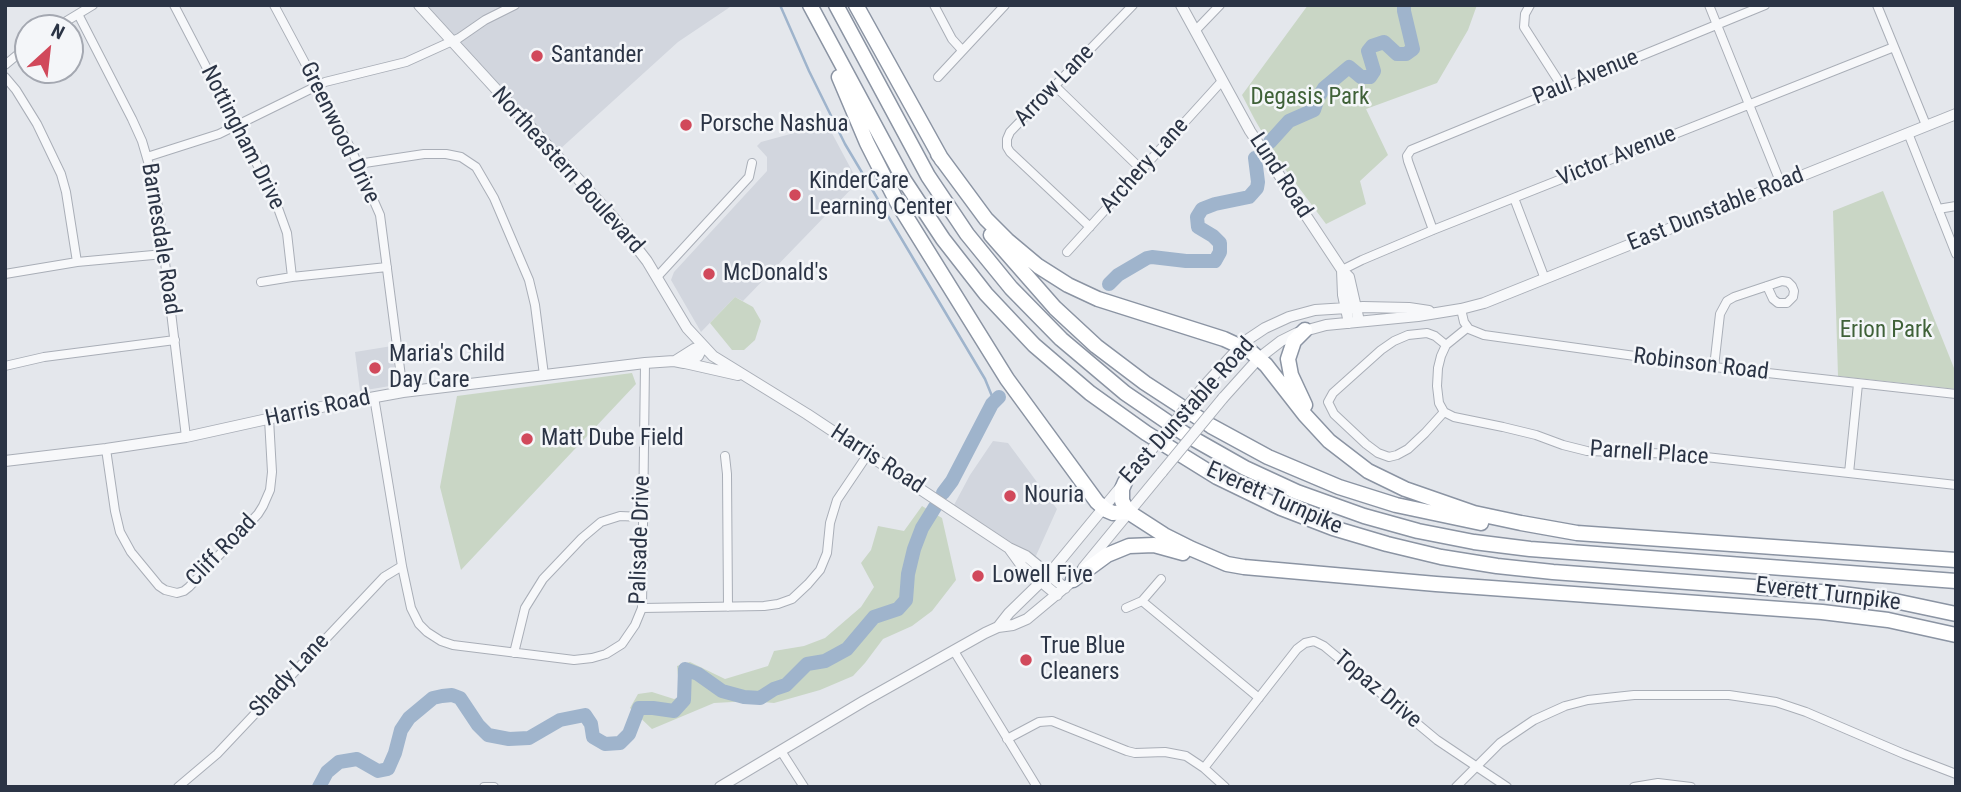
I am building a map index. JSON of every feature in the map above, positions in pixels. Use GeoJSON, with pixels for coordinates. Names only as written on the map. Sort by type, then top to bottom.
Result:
{"type":"FeatureCollection","features":[{"type":"Feature","properties":{"kind":"highway"},"geometry":{"type":"LineString","coordinates":[[809,5],[867,143],[892,192],[1007,379],[1094,500],[1103,508],[1116,513],[1129,512]]}},
{"type":"Feature","properties":{"kind":"highway","name":"Everett Turnpike"},"geometry":{"type":"LineString","coordinates":[[809,5],[904,180],[943,239],[981,289],[1024,335],[1084,388],[1146,433],[1217,477],[1274,505],[1333,528],[1441,557],[1511,568],[1834,593],[1956,614]]}},
{"type":"Feature","properties":{"kind":"highway","name":"Everett Turnpike"},"geometry":{"type":"LineString","coordinates":[[836,5],[932,182],[971,240],[1012,289],[1060,339],[1114,385],[1172,426],[1245,468],[1297,492],[1363,516],[1411,530],[1474,542],[1530,549],[1956,581]]}},
{"type":"Feature","properties":{"kind":"highway"},"geometry":{"type":"LineString","coordinates":[[856,5],[968,203],[1018,267],[1055,308],[1116,362],[1211,426],[1256,451],[1305,474],[1385,502],[1478,522],[1577,533],[1956,560]]}},
{"type":"Feature","properties":{"kind":"highway"},"geometry":{"type":"LineString","coordinates":[[938,154],[991,224],[1019,251],[1050,274],[1106,302],[1240,346],[1259,358],[1310,422],[1345,455],[1387,481],[1474,513],[1577,533]]}},
{"type":"Feature","properties":{"kind":"highway"},"geometry":{"type":"LineString","coordinates":[[1305,330],[1291,346],[1288,356],[1289,371],[1308,411],[1345,455]]}},
{"type":"Feature","properties":{"kind":"highway"},"geometry":{"type":"LineString","coordinates":[[1125,482],[1122,500],[1129,512],[1171,538],[1227,564]]}},
{"type":"Feature","properties":{"kind":"highway"},"geometry":{"type":"LineString","coordinates":[[1065,588],[1110,553],[1139,544],[1166,547],[1203,561],[1269,570],[1822,612],[1888,620],[1956,635]]}},
{"type":"Feature","properties":{"kind":"highway"},"geometry":{"type":"LineString","coordinates":[[1830,550],[1956,553]]}},
{"type":"Feature","properties":{"kind":"street"},"geometry":{"type":"LineString","coordinates":[[78,14],[93,5]]}},
{"type":"Feature","properties":{"kind":"street","name":"Nottingham Drive"},"geometry":{"type":"LineString","coordinates":[[174,5],[280,211],[289,244],[292,277]]}},
{"type":"Feature","properties":{"kind":"street","name":"Greenwood Drive"},"geometry":{"type":"LineString","coordinates":[[274,5],[358,164],[380,215],[403,392]]}},
{"type":"Feature","properties":{"kind":"street","name":"Northeastern Boulevard"},"geometry":{"type":"LineString","coordinates":[[419,5],[604,207],[636,246],[687,328],[703,346]]}},
{"type":"Feature","properties":{"kind":"street"},"geometry":{"type":"LineString","coordinates":[[147,157],[204,140],[341,77],[393,67],[459,38],[514,5]]}},
{"type":"Feature","properties":{"kind":"street"},"geometry":{"type":"LineString","coordinates":[[934,5],[949,34],[962,50]]}},
{"type":"Feature","properties":{"kind":"street"},"geometry":{"type":"LineString","coordinates":[[938,77],[1005,5]]}},
{"type":"Feature","properties":{"kind":"street","name":"Arrow Lane"},"geometry":{"type":"LineString","coordinates":[[1090,227],[1012,154],[1006,141],[1009,134],[1133,5]]}},
{"type":"Feature","properties":{"kind":"street","name":"Lund Road"},"geometry":{"type":"LineString","coordinates":[[1181,5],[1260,147],[1350,281],[1357,307],[1354,322]]}},
{"type":"Feature","properties":{"kind":"street"},"geometry":{"type":"LineString","coordinates":[[1195,31],[1220,5]]}},
{"type":"Feature","properties":{"kind":"street"},"geometry":{"type":"LineString","coordinates":[[1530,5],[1523,23],[1527,34],[1563,88]]}},
{"type":"Feature","properties":{"kind":"street"},"geometry":{"type":"LineString","coordinates":[[1709,5],[1781,184]]}},
{"type":"Feature","properties":{"kind":"street","name":"Paul Avenue"},"geometry":{"type":"LineString","coordinates":[[1433,230],[1409,164],[1409,153],[1417,147],[1765,5]]}},
{"type":"Feature","properties":{"kind":"street"},"geometry":{"type":"LineString","coordinates":[[1878,5],[1926,125]]}},
{"type":"Feature","properties":{"kind":"street","name":"Barnesdale Road"},"geometry":{"type":"LineString","coordinates":[[84,26],[132,120],[147,157],[156,191],[186,437]]}},
{"type":"Feature","properties":{"kind":"street","name":"Victor Avenue"},"geometry":{"type":"LineString","coordinates":[[1342,271],[1433,230],[1894,47]]}},
{"type":"Feature","properties":{"kind":"street"},"geometry":{"type":"LineString","coordinates":[[5,77],[37,124],[61,174],[77,262]]}},
{"type":"Feature","properties":{"kind":"street","name":"Archery Lane"},"geometry":{"type":"LineString","coordinates":[[1067,252],[1222,81]]}},
{"type":"Feature","properties":{"kind":"street"},"geometry":{"type":"LineString","coordinates":[[1055,86],[1142,170]]}},
{"type":"Feature","properties":{"kind":"street","name":"East Dunstable Road"},"geometry":{"type":"LineString","coordinates":[[720,787],[954,650],[998,627],[1022,622],[1065,588],[1223,398],[1259,358],[1281,341],[1305,330],[1410,317],[1484,303],[1956,114]]}},
{"type":"Feature","properties":{"kind":"street"},"geometry":{"type":"LineString","coordinates":[[1908,133],[1956,254]]}},
{"type":"Feature","properties":{"kind":"street"},"geometry":{"type":"LineString","coordinates":[[358,164],[424,154],[446,154],[461,157],[475,167],[494,198],[533,292],[544,375]]}},
{"type":"Feature","properties":{"kind":"street"},"geometry":{"type":"LineString","coordinates":[[657,277],[749,177],[752,163]]}},
{"type":"Feature","properties":{"kind":"street"},"geometry":{"type":"LineString","coordinates":[[1514,198],[1545,279]]}},
{"type":"Feature","properties":{"kind":"street"},"geometry":{"type":"LineString","coordinates":[[1938,209],[1956,206]]}},
{"type":"Feature","properties":{"kind":"street"},"geometry":{"type":"LineString","coordinates":[[5,274],[77,262],[164,254]]}},
{"type":"Feature","properties":{"kind":"street"},"geometry":{"type":"LineString","coordinates":[[261,282],[387,267]]}},
{"type":"Feature","properties":{"kind":"street","name":"Lund Road"},"geometry":{"type":"LineString","coordinates":[[1342,271],[1345,308],[1354,322]]}},
{"type":"Feature","properties":{"kind":"street"},"geometry":{"type":"LineString","coordinates":[[1714,367],[1720,314],[1725,304],[1734,297],[1767,286]]}},
{"type":"Feature","properties":{"kind":"street","name":"East Dunstable Road"},"geometry":{"type":"LineString","coordinates":[[998,627],[1045,578],[1240,346],[1265,328],[1289,317],[1315,310],[1357,307],[1409,308],[1434,313]]}},
{"type":"Feature","properties":{"kind":"street"},"geometry":{"type":"LineString","coordinates":[[1446,345],[1432,335],[1419,333],[1397,339],[1333,393],[1328,402],[1334,414],[1378,453],[1390,457],[1408,449],[1444,412],[1438,401],[1440,359],[1446,345],[1467,328],[1461,309]]}},
{"type":"Feature","properties":{"kind":"street","name":"Robinson Road"},"geometry":{"type":"LineString","coordinates":[[1467,328],[1484,335],[1714,367],[1956,394]]}},
{"type":"Feature","properties":{"kind":"street"},"geometry":{"type":"LineString","coordinates":[[5,366],[44,357],[175,340]]}},
{"type":"Feature","properties":{"kind":"street","name":"Harris Road"},"geometry":{"type":"LineString","coordinates":[[679,362],[703,346],[713,356],[807,414],[1009,548],[1017,562],[1065,588]]}},
{"type":"Feature","properties":{"kind":"street","name":"Harris Road"},"geometry":{"type":"LineString","coordinates":[[5,461],[186,437],[403,392],[645,363],[679,362],[727,374],[743,375]]}},
{"type":"Feature","properties":{"kind":"street","name":"Palisade Drive"},"geometry":{"type":"LineString","coordinates":[[374,397],[402,566],[411,608],[419,624],[440,641],[453,645],[574,660],[592,658],[606,654],[622,644],[642,608],[645,363]]}},
{"type":"Feature","properties":{"kind":"street"},"geometry":{"type":"LineString","coordinates":[[1849,473],[1858,384]]}},
{"type":"Feature","properties":{"kind":"street","name":"Parnell Place"},"geometry":{"type":"LineString","coordinates":[[1444,412],[1457,418],[1535,435],[1587,451],[1679,454],[1956,485]]}},
{"type":"Feature","properties":{"kind":"street","name":"Cliff Road"},"geometry":{"type":"LineString","coordinates":[[106,449],[120,532],[131,552],[159,586],[177,593],[184,592],[263,506],[270,490],[272,472],[269,419]]}},
{"type":"Feature","properties":{"kind":"street"},"geometry":{"type":"LineString","coordinates":[[642,608],[778,604],[792,598],[808,584],[824,561],[832,512],[868,454]]}},
{"type":"Feature","properties":{"kind":"street"},"geometry":{"type":"LineString","coordinates":[[725,456],[728,607]]}},
{"type":"Feature","properties":{"kind":"street"},"geometry":{"type":"LineString","coordinates":[[514,653],[525,608],[536,588],[582,538],[601,522],[620,516],[642,517]]}},
{"type":"Feature","properties":{"kind":"street","name":"Shady Lane"},"geometry":{"type":"LineString","coordinates":[[178,787],[217,754],[384,576],[402,566]]}},
{"type":"Feature","properties":{"kind":"street"},"geometry":{"type":"LineString","coordinates":[[1126,608],[1142,601],[1161,579]]}},
{"type":"Feature","properties":{"kind":"street"},"geometry":{"type":"LineString","coordinates":[[1142,601],[1259,698]]}},
{"type":"Feature","properties":{"kind":"street","name":"Topaz Drive"},"geometry":{"type":"LineString","coordinates":[[1204,768],[1297,649],[1309,641],[1320,643],[1430,735],[1475,767]]}},
{"type":"Feature","properties":{"kind":"street"},"geometry":{"type":"LineString","coordinates":[[954,650],[1037,787]]}},
{"type":"Feature","properties":{"kind":"street"},"geometry":{"type":"LineString","coordinates":[[1456,787],[1500,743],[1523,726],[1576,703],[1616,696],[1715,694],[1752,697],[1791,706],[1956,774]]}},
{"type":"Feature","properties":{"kind":"street"},"geometry":{"type":"LineString","coordinates":[[1007,738],[1039,722],[1052,721],[1135,753],[1176,753],[1186,756],[1226,787]]}},
{"type":"Feature","properties":{"kind":"street"},"geometry":{"type":"LineString","coordinates":[[781,751],[804,787]]}},
{"type":"Feature","properties":{"kind":"street"},"geometry":{"type":"LineString","coordinates":[[1475,767],[1507,787]]}},
{"type":"Feature","properties":{"kind":"street"},"geometry":{"type":"LineString","coordinates":[[1634,787],[1658,783],[1691,787]]}},
{"type":"Feature","properties":{"kind":"street"},"geometry":{"type":"LineString","coordinates":[[484,787],[495,787]]}},
{"type":"Feature","properties":{"kind":"shaded area"},"geometry":{"type":"Polygon","coordinates":[[[426,5],[733,5],[678,42],[559,150],[426,5]]]}},
{"type":"Feature","properties":{"kind":"shaded area"},"geometry":{"type":"Polygon","coordinates":[[[827,124],[858,182],[743,301],[735,297],[701,332],[671,280],[674,272],[767,171],[767,157],[757,146],[761,142],[827,124]]]}},
{"type":"Feature","properties":{"kind":"shaded area","name":"Maria's Child Day Care"},"geometry":{"type":"Polygon","coordinates":[[[392,346],[396,385],[360,391],[355,352],[392,346]]]}},
{"type":"Feature","properties":{"kind":"shaded area"},"geometry":{"type":"Polygon","coordinates":[[[993,441],[1008,443],[1057,509],[1035,558],[954,505],[993,441]]]}},
{"type":"Feature","properties":{"kind":"green space","name":"Degasis Park"},"geometry":{"type":"Polygon","coordinates":[[[1308,5],[1477,5],[1468,30],[1437,83],[1366,109],[1388,155],[1360,181],[1366,204],[1326,224],[1279,161],[1242,95],[1308,5]]]}},
{"type":"Feature","properties":{"kind":"green space","name":"Erion Park"},"geometry":{"type":"Polygon","coordinates":[[[1883,191],[1956,373],[1956,389],[1838,376],[1833,211],[1883,191]]]}},
{"type":"Feature","properties":{"kind":"green space"},"geometry":{"type":"Polygon","coordinates":[[[735,297],[753,307],[761,321],[755,340],[744,350],[732,350],[710,323],[735,297]]]}},
{"type":"Feature","properties":{"kind":"green space"},"geometry":{"type":"Polygon","coordinates":[[[632,373],[636,384],[461,570],[440,487],[457,396],[632,373]]]}},
{"type":"Feature","properties":{"kind":"green space"},"geometry":{"type":"Polygon","coordinates":[[[922,506],[942,518],[956,580],[932,611],[912,626],[883,639],[853,676],[820,690],[774,703],[714,703],[652,729],[630,708],[638,694],[652,692],[674,699],[680,697],[677,666],[690,662],[725,679],[768,666],[774,651],[804,646],[825,638],[861,607],[874,587],[861,563],[871,550],[878,526],[904,531],[922,506]]]}},
{"type":"Feature","properties":{"kind":"waterway"},"geometry":{"type":"LineString","coordinates":[[780,5],[845,144],[985,379],[994,401]]}},
{"type":"Feature","properties":{"kind":"waterway"},"geometry":{"type":"LineString","coordinates":[[1270,142],[1289,121],[1314,110],[1324,88],[1349,67],[1361,77],[1370,77],[1374,71],[1368,51],[1372,46],[1384,42],[1397,54],[1406,54],[1413,49],[1404,5]]}},
{"type":"Feature","properties":{"kind":"waterway"},"geometry":{"type":"LineString","coordinates":[[1109,284],[1118,275],[1147,258],[1215,261],[1220,252],[1220,243],[1198,227],[1197,217],[1202,209],[1249,197],[1257,188],[1258,182],[1255,158]]}},
{"type":"Feature","properties":{"kind":"waterway"},"geometry":{"type":"LineString","coordinates":[[943,493],[992,404],[999,397]]}},
{"type":"Feature","properties":{"kind":"waterway"},"geometry":{"type":"LineString","coordinates":[[319,787],[327,772],[339,762],[357,759],[378,771],[388,769],[401,730],[409,718],[433,698],[442,696],[460,698],[488,735],[509,739],[529,738],[560,720],[585,715],[591,724],[593,737],[605,744],[620,743],[629,734],[639,708],[674,711],[684,700],[685,669],[698,674],[722,691],[760,698],[786,685],[807,664],[825,661],[847,649],[874,617],[898,609],[906,600],[914,549],[922,528],[935,507]]}},
{"type":"Feature","properties":{"kind":"place","name":"Santander"},"geometry":{"type":"Point","coordinates":[537,56]}},
{"type":"Feature","properties":{"kind":"place","name":"Porsche Nashua"},"geometry":{"type":"Point","coordinates":[686,125]}},
{"type":"Feature","properties":{"kind":"place","name":"KinderCare Learning Center"},"geometry":{"type":"Point","coordinates":[795,195]}},
{"type":"Feature","properties":{"kind":"place","name":"McDonald's"},"geometry":{"type":"Point","coordinates":[709,274]}},
{"type":"Feature","properties":{"kind":"place","name":"Maria's Child Day Care"},"geometry":{"type":"Point","coordinates":[375,368]}},
{"type":"Feature","properties":{"kind":"place","name":"Matt Dube Field"},"geometry":{"type":"Point","coordinates":[527,439]}},
{"type":"Feature","properties":{"kind":"place","name":"Nouria"},"geometry":{"type":"Point","coordinates":[1010,496]}},
{"type":"Feature","properties":{"kind":"place","name":"Lowell Five"},"geometry":{"type":"Point","coordinates":[978,576]}},
{"type":"Feature","properties":{"kind":"place","name":"True Blue Cleaners"},"geometry":{"type":"Point","coordinates":[1026,660]}}]}
